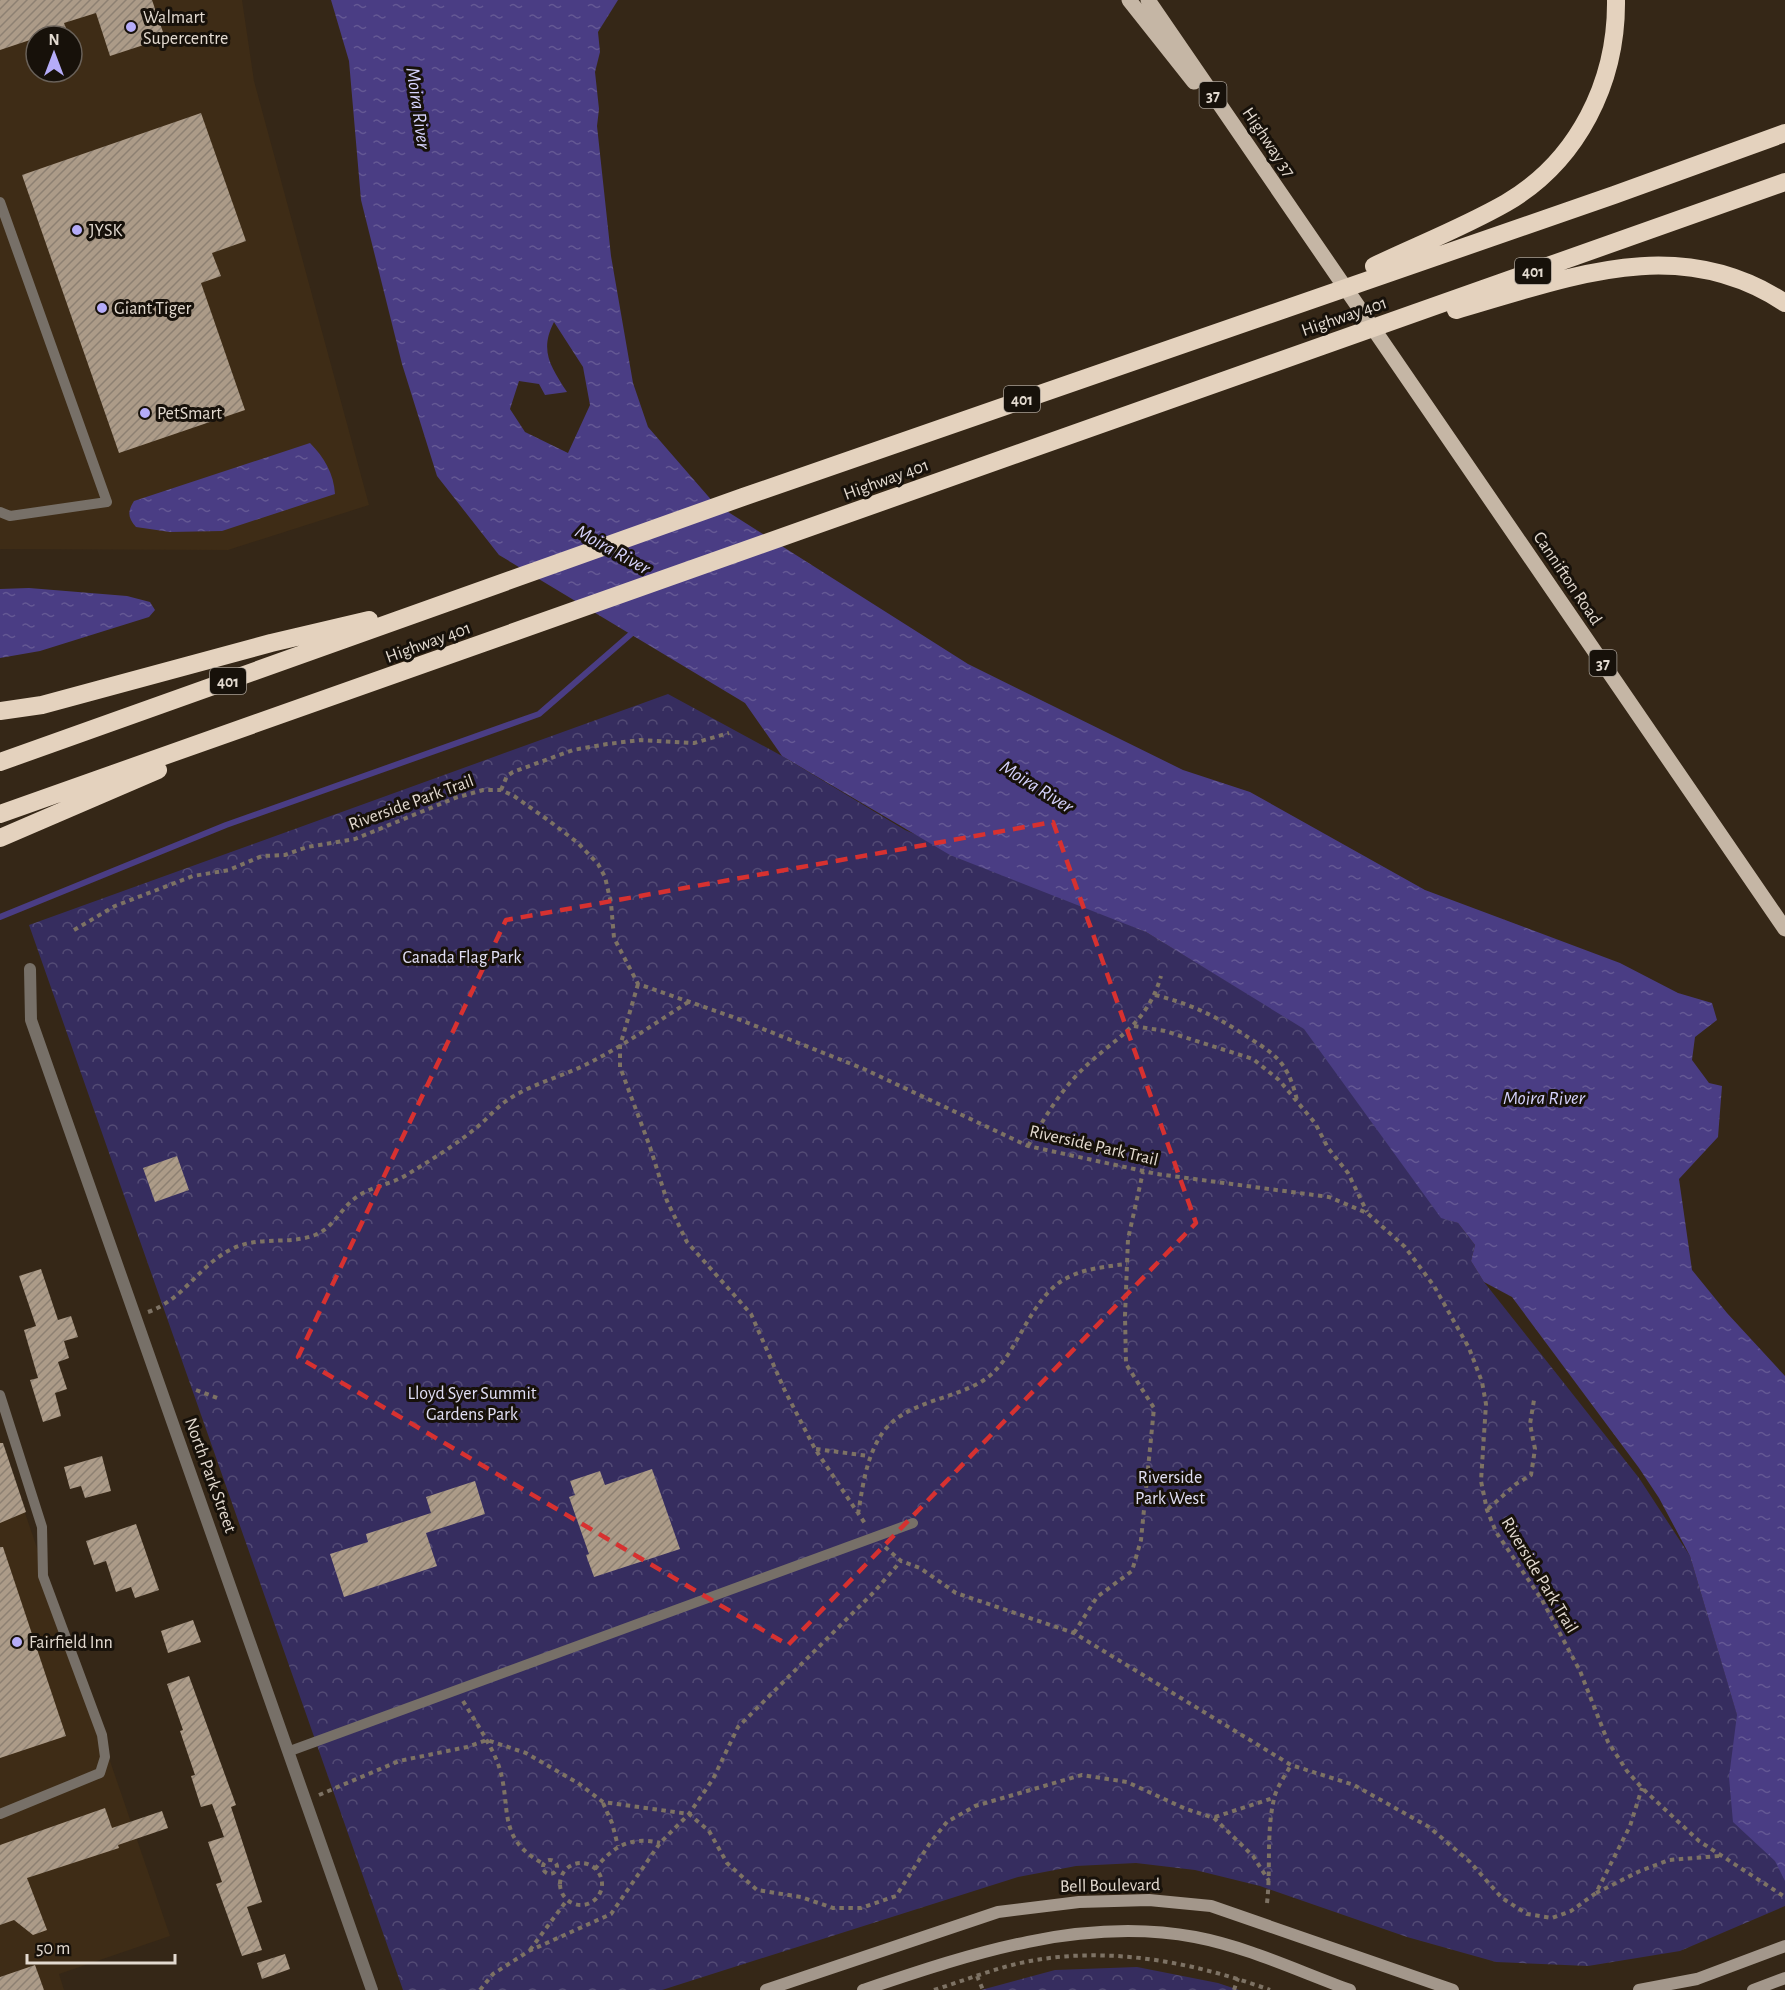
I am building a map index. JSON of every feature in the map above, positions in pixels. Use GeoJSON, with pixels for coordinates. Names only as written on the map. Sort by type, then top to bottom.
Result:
{"type":"FeatureCollection","features":[{"type":"Feature","properties":{"kind":"highway"},"geometry":{"type":"LineString","coordinates":[[1300,302],[1505,203],[1557,163],[1584,125],[1600,95],[1612,53],[1616,0]]}},
{"type":"Feature","properties":{"kind":"highway","name":"Highway 401"},"geometry":{"type":"LineString","coordinates":[[0,762],[743,496],[1614,195],[1785,133]]}},
{"type":"Feature","properties":{"kind":"highway","name":"Highway 401"},"geometry":{"type":"LineString","coordinates":[[0,814],[300,710],[1785,182]]}},
{"type":"Feature","properties":{"kind":"highway"},"geometry":{"type":"LineString","coordinates":[[1281,360],[1551,283],[1651,265],[1690,266],[1726,273],[1785,303]]}},
{"type":"Feature","properties":{"kind":"highway"},"geometry":{"type":"LineString","coordinates":[[0,711],[42,705],[271,643],[455,599]]}},
{"type":"Feature","properties":{"kind":"highway"},"geometry":{"type":"LineString","coordinates":[[0,838],[300,710]]}},
{"type":"Feature","properties":{"kind":"main road"},"geometry":{"type":"LineString","coordinates":[[1129,0],[1254,156]]}},
{"type":"Feature","properties":{"kind":"main road","name":"Highway 37"},"geometry":{"type":"LineString","coordinates":[[1148,0],[1421,397]]}},
{"type":"Feature","properties":{"kind":"main road","name":"Highway 37"},"geometry":{"type":"LineString","coordinates":[[1155,0],[1172,33]]}},
{"type":"Feature","properties":{"kind":"main road","name":"Cannifton Road"},"geometry":{"type":"LineString","coordinates":[[1421,397],[1785,929]]}},
{"type":"Feature","properties":{"kind":"main road","name":"Bell Boulevard"},"geometry":{"type":"LineString","coordinates":[[766,1990],[998,1912],[1069,1903],[1149,1900],[1211,1906],[1453,1990]]}},
{"type":"Feature","properties":{"kind":"main road"},"geometry":{"type":"LineString","coordinates":[[863,1990],[1002,1946],[1080,1932],[1144,1931],[1196,1937],[1350,1990]]}},
{"type":"Feature","properties":{"kind":"main road"},"geometry":{"type":"LineString","coordinates":[[1639,1990],[1697,1979],[1780,1948]]}},
{"type":"Feature","properties":{"kind":"main road"},"geometry":{"type":"LineString","coordinates":[[1753,1990],[1785,1978]]}},
{"type":"Feature","properties":{"kind":"street","name":"North Park Street"},"geometry":{"type":"LineString","coordinates":[[30,969],[31,1020],[308,1800],[372,1990]]}},
{"type":"Feature","properties":{"kind":"lane"},"geometry":{"type":"LineString","coordinates":[[0,202],[107,502],[10,516],[0,512]]}},
{"type":"Feature","properties":{"kind":"lane"},"geometry":{"type":"LineString","coordinates":[[0,1395],[42,1527],[43,1576],[102,1735],[105,1757],[100,1773],[0,1814]]}},
{"type":"Feature","properties":{"kind":"lane"},"geometry":{"type":"LineString","coordinates":[[290,1751],[913,1523]]}},
{"type":"Feature","properties":{"kind":"path"},"geometry":{"type":"LineString","coordinates":[[501,790],[507,776],[513,772],[573,750],[641,740],[694,744],[729,733]]}},
{"type":"Feature","properties":{"kind":"path","name":"Riverside Park Trail"},"geometry":{"type":"LineString","coordinates":[[74,930],[115,906],[193,876],[229,870],[262,856],[285,855],[307,847],[355,839],[455,798],[483,790],[501,790],[514,796],[548,820],[578,843],[598,864],[605,877],[611,903],[614,938],[638,984],[690,1001],[864,1069],[1028,1146],[1144,1171],[1329,1197],[1367,1213],[1405,1247],[1434,1286],[1469,1348],[1482,1382],[1486,1404],[1481,1481],[1487,1510],[1496,1532],[1542,1600],[1580,1671],[1608,1742],[1627,1771],[1642,1788],[1699,1841],[1785,1897]]}},
{"type":"Feature","properties":{"kind":"path"},"geometry":{"type":"LineString","coordinates":[[1028,1146],[1050,1109],[1075,1077],[1104,1049],[1134,1026],[1155,995],[1161,976]]}},
{"type":"Feature","properties":{"kind":"path"},"geometry":{"type":"LineString","coordinates":[[638,984],[621,1046],[620,1068],[650,1147],[667,1201],[687,1242],[751,1314],[785,1391],[815,1449],[875,1537],[901,1561],[920,1568],[956,1593],[1074,1632],[1291,1765],[1354,1785],[1429,1827],[1470,1862],[1502,1898],[1527,1914],[1552,1918],[1571,1911],[1596,1893],[1640,1871],[1669,1860],[1720,1856]]}},
{"type":"Feature","properties":{"kind":"path"},"geometry":{"type":"LineString","coordinates":[[1155,995],[1203,1009],[1263,1044],[1281,1061],[1293,1082],[1297,1101]]}},
{"type":"Feature","properties":{"kind":"path"},"geometry":{"type":"LineString","coordinates":[[165,1306],[217,1258],[235,1247],[263,1241],[297,1240],[316,1235],[332,1224],[353,1199],[367,1191],[402,1178],[440,1155],[506,1102],[542,1080],[582,1066],[621,1046],[690,1001]]}},
{"type":"Feature","properties":{"kind":"path"},"geometry":{"type":"LineString","coordinates":[[1134,1026],[1165,1031],[1253,1059],[1279,1080],[1297,1101],[1348,1173],[1367,1213]]}},
{"type":"Feature","properties":{"kind":"path"},"geometry":{"type":"LineString","coordinates":[[1074,1632],[1097,1597],[1132,1571],[1141,1540],[1154,1408],[1126,1364],[1128,1239],[1144,1171]]}},
{"type":"Feature","properties":{"kind":"path"},"geometry":{"type":"LineString","coordinates":[[858,1514],[869,1456],[885,1430],[907,1411],[984,1380],[1007,1358],[1035,1308],[1056,1283],[1091,1268],[1127,1264]]}},
{"type":"Feature","properties":{"kind":"path"},"geometry":{"type":"LineString","coordinates":[[196,1389],[220,1399]]}},
{"type":"Feature","properties":{"kind":"path"},"geometry":{"type":"LineString","coordinates":[[1487,1510],[1516,1484],[1531,1475],[1535,1449],[1530,1424],[1534,1400]]}},
{"type":"Feature","properties":{"kind":"path"},"geometry":{"type":"LineString","coordinates":[[815,1449],[869,1456]]}},
{"type":"Feature","properties":{"kind":"path"},"geometry":{"type":"LineString","coordinates":[[480,1990],[493,1974],[529,1951],[611,1914],[660,1844],[689,1814],[714,1779],[738,1727],[874,1592],[901,1561]]}},
{"type":"Feature","properties":{"kind":"path"},"geometry":{"type":"LineString","coordinates":[[457,1690],[487,1740],[504,1787],[509,1828],[518,1846],[544,1864],[546,1873],[551,1874],[556,1870]]}},
{"type":"Feature","properties":{"kind":"path"},"geometry":{"type":"LineString","coordinates":[[308,1800],[399,1761],[467,1747],[487,1740],[526,1753],[578,1783],[603,1802],[689,1814],[710,1831],[727,1863],[757,1890],[801,1897],[833,1908],[861,1908],[896,1896],[930,1843],[947,1822],[975,1806],[1082,1775],[1127,1782],[1186,1809],[1214,1818],[1253,1856],[1269,1881]]}},
{"type":"Feature","properties":{"kind":"path"},"geometry":{"type":"LineString","coordinates":[[1267,1903],[1268,1844],[1274,1797],[1291,1765]]}},
{"type":"Feature","properties":{"kind":"path"},"geometry":{"type":"LineString","coordinates":[[1596,1893],[1630,1826],[1642,1788]]}},
{"type":"Feature","properties":{"kind":"path"},"geometry":{"type":"LineString","coordinates":[[1214,1818],[1274,1797]]}},
{"type":"Feature","properties":{"kind":"path"},"geometry":{"type":"LineString","coordinates":[[603,1802],[618,1846]]}},
{"type":"Feature","properties":{"kind":"path"},"geometry":{"type":"LineString","coordinates":[[595,1869],[618,1846],[646,1840],[660,1844]]}},
{"type":"Feature","properties":{"kind":"path"},"geometry":{"type":"LineString","coordinates":[[544,1864],[552,1860],[556,1863],[556,1870]]}},
{"type":"Feature","properties":{"kind":"path"},"geometry":{"type":"LineString","coordinates":[[581,1864],[595,1869],[602,1880],[599,1896],[588,1904],[581,1905],[567,1900],[561,1888],[563,1874],[568,1869],[581,1864]]}},
{"type":"Feature","properties":{"kind":"path"},"geometry":{"type":"LineString","coordinates":[[556,1870],[563,1874]]}},
{"type":"Feature","properties":{"kind":"path"},"geometry":{"type":"LineString","coordinates":[[529,1951],[567,1900]]}},
{"type":"Feature","properties":{"kind":"path"},"geometry":{"type":"LineString","coordinates":[[934,1990],[1020,1964],[1093,1956],[1132,1957],[1179,1964],[1238,1978],[1270,1990]]}},
{"type":"Feature","properties":{"kind":"path"},"geometry":{"type":"LineString","coordinates":[[977,1976],[983,1990]]}},
{"type":"Feature","properties":{"kind":"path"},"geometry":{"type":"LineString","coordinates":[[1234,1990],[1238,1978]]}},
{"type":"Feature","properties":{"kind":"highlighted area"},"geometry":{"type":"Polygon","coordinates":[[[1053,822],[1196,1223],[788,1645],[298,1357],[506,920],[1053,822]]]}},
{"type":"Feature","properties":{"kind":"shaded area"},"geometry":{"type":"Polygon","coordinates":[[[0,0],[242,0],[254,81],[369,505],[228,550],[0,549],[0,0]]]}},
{"type":"Feature","properties":{"kind":"shaded area"},"geometry":{"type":"Polygon","coordinates":[[[0,1440],[170,1936],[59,1974],[64,1990],[0,1990],[0,1440]]]}},
{"type":"Feature","properties":{"kind":"green space","name":"Riverside Park West"},"geometry":{"type":"Polygon","coordinates":[[[668,694],[782,756],[905,830],[1146,932],[1304,1028],[1441,1217],[1458,1223],[1475,1245],[1471,1261],[1484,1282],[1639,1478],[1690,1556],[1785,1876],[1785,1906],[1680,1951],[1588,1966],[1496,1962],[1407,1937],[1260,1886],[1195,1870],[1136,1863],[1076,1866],[1018,1877],[662,1990],[403,1990],[29,925],[668,694]]]}},
{"type":"Feature","properties":{"kind":"green space"},"geometry":{"type":"Polygon","coordinates":[[[1137,1967],[1218,1983],[1239,1990],[981,1990],[1055,1970],[1137,1967]]]}},
{"type":"Feature","properties":{"kind":"water","name":"Moira River"},"geometry":{"type":"Polygon","coordinates":[[[331,0],[618,0],[598,32],[600,52],[595,72],[599,109],[597,126],[611,256],[633,383],[648,427],[714,503],[968,664],[1183,770],[1250,792],[1425,890],[1620,963],[1678,993],[1712,1003],[1717,1020],[1695,1037],[1692,1060],[1709,1083],[1722,1086],[1718,1137],[1679,1179],[1692,1270],[1727,1313],[1785,1376],[1785,1881],[1775,1861],[1733,1822],[1729,1777],[1737,1715],[1690,1556],[1659,1498],[1512,1297],[1484,1282],[1471,1261],[1475,1245],[1458,1223],[1441,1218],[1304,1029],[1146,932],[950,855],[782,756],[745,703],[499,555],[437,476],[402,364],[361,200],[349,61],[331,0]],[[554,322],[547,342],[547,350],[552,367],[567,392],[545,395],[539,384],[519,381],[510,409],[525,432],[568,453],[590,405],[583,367],[554,322]]]}},
{"type":"Feature","properties":{"kind":"water"},"geometry":{"type":"Polygon","coordinates":[[[310,443],[327,466],[333,480],[335,494],[222,531],[170,532],[136,527],[131,521],[129,512],[134,501],[310,443]]]}},
{"type":"Feature","properties":{"kind":"water"},"geometry":{"type":"Polygon","coordinates":[[[29,588],[127,596],[150,602],[155,610],[149,617],[40,651],[0,658],[0,589],[29,588]]]}},
{"type":"Feature","properties":{"kind":"building"},"geometry":{"type":"Polygon","coordinates":[[[0,0],[152,0],[165,38],[110,56],[96,13],[64,24],[24,24],[24,42],[0,50],[0,0]]]}},
{"type":"Feature","properties":{"kind":"building"},"geometry":{"type":"Polygon","coordinates":[[[201,113],[246,241],[212,253],[221,276],[201,283],[245,410],[119,453],[22,175],[201,113]]]}},
{"type":"Feature","properties":{"kind":"building"},"geometry":{"type":"Polygon","coordinates":[[[177,1156],[189,1190],[155,1202],[143,1168],[177,1156]]]}},
{"type":"Feature","properties":{"kind":"building"},"geometry":{"type":"Polygon","coordinates":[[[41,1269],[58,1320],[71,1316],[78,1337],[64,1341],[69,1358],[58,1362],[67,1389],[55,1393],[61,1416],[43,1422],[30,1380],[38,1378],[24,1330],[36,1326],[19,1276],[41,1269]]]}},
{"type":"Feature","properties":{"kind":"building"},"geometry":{"type":"Polygon","coordinates":[[[0,1443],[3,1443],[26,1512],[0,1523],[0,1443]]]}},
{"type":"Feature","properties":{"kind":"building"},"geometry":{"type":"Polygon","coordinates":[[[102,1456],[111,1491],[85,1498],[81,1486],[70,1489],[64,1467],[102,1456]]]}},
{"type":"Feature","properties":{"kind":"building"},"geometry":{"type":"Polygon","coordinates":[[[652,1469],[680,1549],[594,1577],[586,1555],[589,1554],[569,1497],[575,1495],[570,1481],[600,1471],[605,1485],[652,1469]]]}},
{"type":"Feature","properties":{"kind":"building"},"geometry":{"type":"Polygon","coordinates":[[[475,1481],[485,1514],[426,1533],[437,1566],[344,1597],[330,1554],[368,1542],[366,1534],[431,1513],[426,1497],[475,1481]]]}},
{"type":"Feature","properties":{"kind":"building"},"geometry":{"type":"Polygon","coordinates":[[[136,1524],[159,1590],[135,1598],[131,1587],[116,1592],[106,1561],[94,1565],[86,1541],[136,1524]]]}},
{"type":"Feature","properties":{"kind":"building","name":"Fairfield Inn"},"geometry":{"type":"Polygon","coordinates":[[[0,1547],[3,1547],[66,1736],[0,1758],[0,1547]]]}},
{"type":"Feature","properties":{"kind":"building"},"geometry":{"type":"Polygon","coordinates":[[[193,1620],[201,1642],[168,1653],[161,1631],[193,1620]]]}},
{"type":"Feature","properties":{"kind":"building"},"geometry":{"type":"Polygon","coordinates":[[[189,1676],[236,1805],[231,1807],[262,1902],[247,1907],[262,1950],[242,1956],[216,1884],[222,1882],[208,1842],[224,1837],[212,1804],[201,1807],[191,1776],[195,1775],[180,1731],[183,1730],[167,1684],[189,1676]]]}},
{"type":"Feature","properties":{"kind":"building"},"geometry":{"type":"Polygon","coordinates":[[[105,1808],[112,1828],[162,1811],[168,1828],[118,1845],[119,1848],[27,1878],[47,1930],[33,1935],[14,1920],[0,1925],[0,1845],[105,1808]]]}},
{"type":"Feature","properties":{"kind":"building"},"geometry":{"type":"Polygon","coordinates":[[[285,1954],[290,1969],[262,1979],[257,1963],[285,1954]]]}},
{"type":"Feature","properties":{"kind":"building"},"geometry":{"type":"Polygon","coordinates":[[[35,1965],[44,1990],[0,1990],[0,1977],[35,1965]]]}},
{"type":"Feature","properties":{"kind":"waterway"},"geometry":{"type":"LineString","coordinates":[[0,917],[226,825],[539,714],[631,634]]}},
{"type":"Feature","properties":{"kind":"place","name":"Walmart Supercentre"},"geometry":{"type":"Point","coordinates":[131,27]}},
{"type":"Feature","properties":{"kind":"place","name":"JYSK"},"geometry":{"type":"Point","coordinates":[77,230]}},
{"type":"Feature","properties":{"kind":"place","name":"Giant Tiger"},"geometry":{"type":"Point","coordinates":[102,308]}},
{"type":"Feature","properties":{"kind":"place","name":"PetSmart"},"geometry":{"type":"Point","coordinates":[145,413]}},
{"type":"Feature","properties":{"kind":"place","name":"Fairfield Inn"},"geometry":{"type":"Point","coordinates":[17,1642]}},
{"type":"Feature","properties":{"kind":"park label","name":"Canada Flag Park"},"geometry":{"type":"Point","coordinates":[462,957]}},
{"type":"Feature","properties":{"kind":"park label","name":"Lloyd Syer Summit Gardens Park"},"geometry":{"type":"Point","coordinates":[472,1403]}}]}
